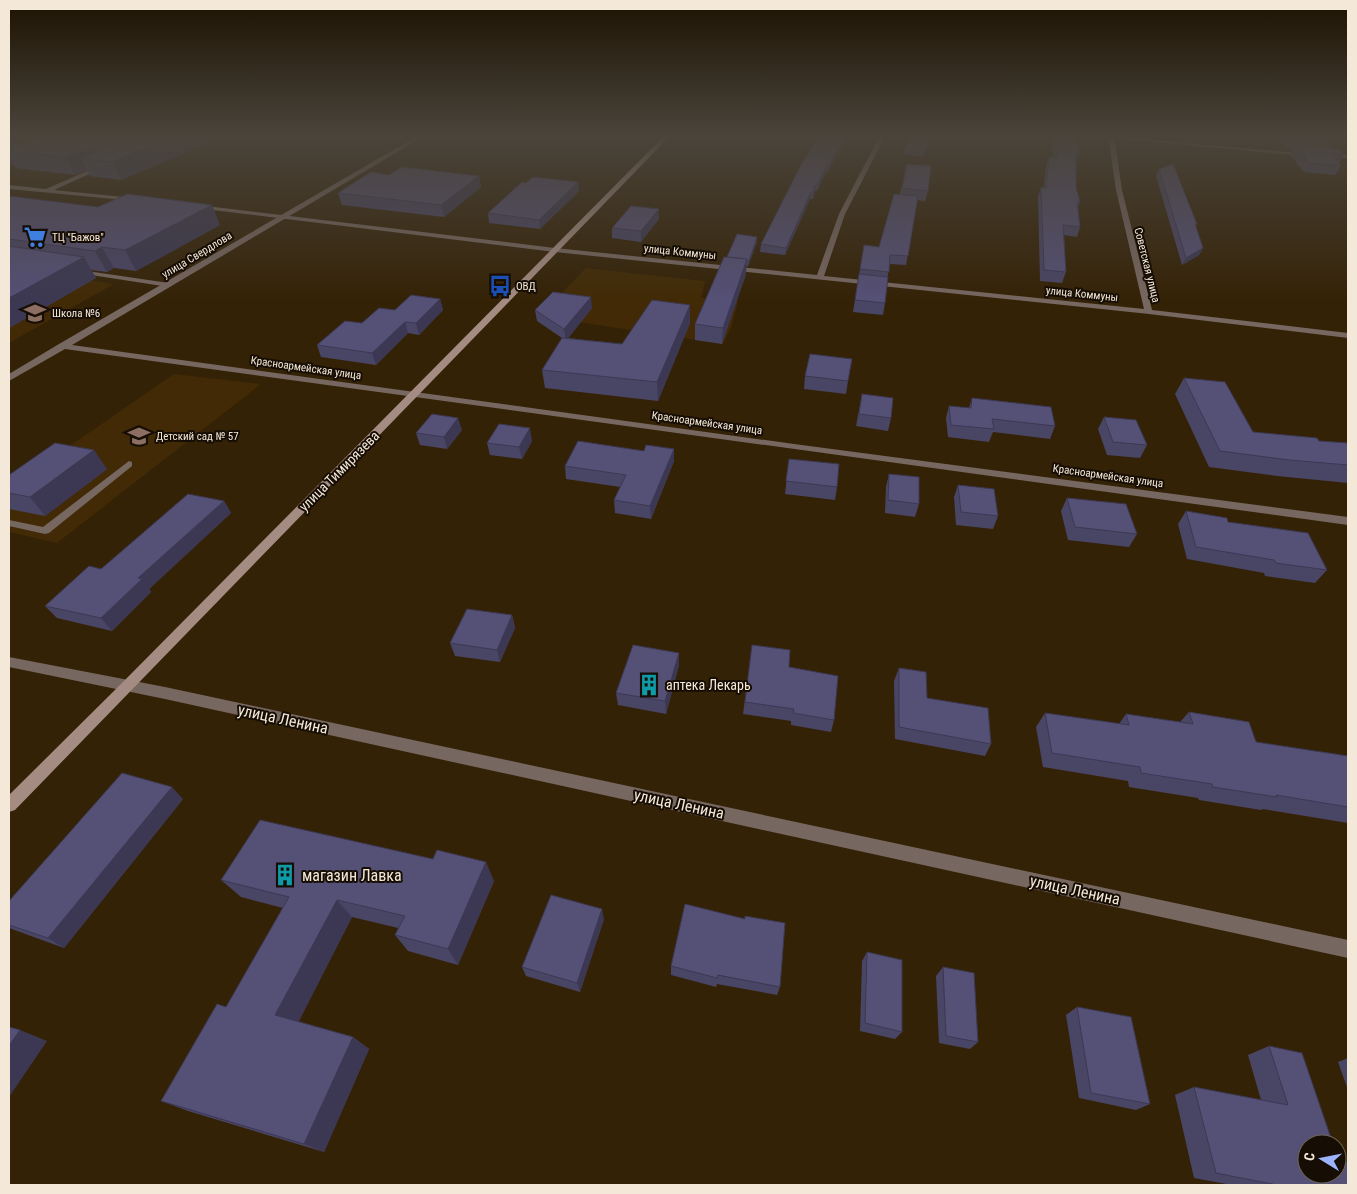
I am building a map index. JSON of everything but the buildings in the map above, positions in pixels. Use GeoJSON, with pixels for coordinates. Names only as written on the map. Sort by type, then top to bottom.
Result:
{"type":"FeatureCollection","features":[{"type":"Feature","properties":{"kind":"main road","name":"улица Тимирязева"},"geometry":{"type":"LineString","coordinates":[[9,805],[613,191]]}},
{"type":"Feature","properties":{"kind":"street"},"geometry":{"type":"LineString","coordinates":[[37,191],[144,201]]}},
{"type":"Feature","properties":{"kind":"street"},"geometry":{"type":"LineString","coordinates":[[28,198],[49,191]]}},
{"type":"Feature","properties":{"kind":"street","name":"улица Свердлова"},"geometry":{"type":"LineString","coordinates":[[9,378],[329,191]]}},
{"type":"Feature","properties":{"kind":"street"},"geometry":{"type":"LineString","coordinates":[[820,278],[842,214],[854,191]]}},
{"type":"Feature","properties":{"kind":"street","name":"Советская улица"},"geometry":{"type":"LineString","coordinates":[[1119,191],[1144,298],[1149,312]]}},
{"type":"Feature","properties":{"kind":"street","name":"улица Коммуны"},"geometry":{"type":"LineString","coordinates":[[191,207],[554,250],[1149,312],[1348,336]]}},
{"type":"Feature","properties":{"kind":"street","name":"Красноармейская улица"},"geometry":{"type":"LineString","coordinates":[[62,346],[1348,520]]}},
{"type":"Feature","properties":{"kind":"street","name":"улица Ленина"},"geometry":{"type":"LineString","coordinates":[[9,662],[1348,949]]}},
{"type":"Feature","properties":{"kind":"lane"},"geometry":{"type":"LineString","coordinates":[[69,270],[169,285]]}},
{"type":"Feature","properties":{"kind":"lane"},"geometry":{"type":"LineString","coordinates":[[9,523],[45,531],[129,464]]}},
{"type":"Feature","properties":{"kind":"shaded area","name":"Школа №6"},"geometry":{"type":"Polygon","coordinates":[[[9,268],[114,284],[9,343],[9,268]]]}},
{"type":"Feature","properties":{"kind":"shaded area"},"geometry":{"type":"Polygon","coordinates":[[[586,268],[705,281],[701,298],[738,302],[731,328],[723,344],[539,316],[586,268]]]}},
{"type":"Feature","properties":{"kind":"shaded area","name":"Детский сад № 57"},"geometry":{"type":"Polygon","coordinates":[[[174,374],[261,384],[57,543],[9,532],[9,488],[174,374]]]}},
{"type":"Feature","properties":{"kind":"place","name":"ТЦ \"Бажов\""},"geometry":{"type":"Point","coordinates":[35,237]}},
{"type":"Feature","properties":{"kind":"place","name":"ОВД"},"geometry":{"type":"Point","coordinates":[500,286]}},
{"type":"Feature","properties":{"kind":"place","name":"Школа №6"},"geometry":{"type":"Point","coordinates":[35,313]}},
{"type":"Feature","properties":{"kind":"place","name":"Детский сад № 57"},"geometry":{"type":"Point","coordinates":[139,436]}},
{"type":"Feature","properties":{"kind":"place","name":"аптека Лекарь"},"geometry":{"type":"Point","coordinates":[649,685]}},
{"type":"Feature","properties":{"kind":"place","name":"магазин Лавка"},"geometry":{"type":"Point","coordinates":[285,875]}}]}
